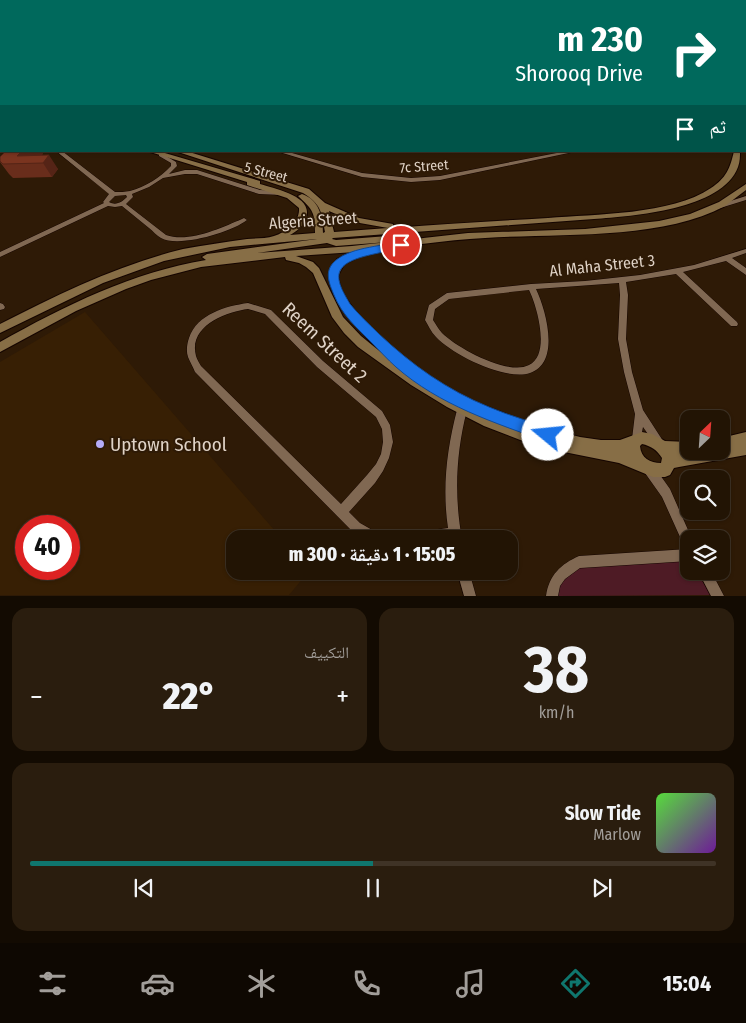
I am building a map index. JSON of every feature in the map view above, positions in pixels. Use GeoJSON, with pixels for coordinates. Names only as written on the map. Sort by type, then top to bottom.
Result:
{"type":"FeatureCollection","features":[{"type":"Feature","properties":{"kind":"main road","name":"5 Street"},"geometry":{"type":"LineString","coordinates":[[153,152],[304,197],[314,204],[325,237]]}},
{"type":"Feature","properties":{"kind":"main road","name":"5 Street"},"geometry":{"type":"LineString","coordinates":[[181,152],[301,189],[314,196],[323,205],[351,218],[378,225],[448,226]]}},
{"type":"Feature","properties":{"kind":"main road","name":"Algeria Street"},"geometry":{"type":"LineString","coordinates":[[0,329],[78,290],[141,264],[210,247],[272,239],[325,237],[448,226],[623,215],[678,205],[707,194],[719,186],[734,166],[737,152]]}},
{"type":"Feature","properties":{"kind":"main road"},"geometry":{"type":"LineString","coordinates":[[211,170],[282,193],[300,202],[303,207],[303,217],[292,231],[272,239]]}},
{"type":"Feature","properties":{"kind":"main road","name":"Algeria Street"},"geometry":{"type":"LineString","coordinates":[[0,346],[79,305],[148,277],[202,264],[263,256],[401,245],[473,236],[648,226],[683,219],[717,207],[738,194],[746,186]]}},
{"type":"Feature","properties":{"kind":"main road"},"geometry":{"type":"LineString","coordinates":[[323,205],[326,210],[325,237]]}},
{"type":"Feature","properties":{"kind":"main road"},"geometry":{"type":"LineString","coordinates":[[325,237],[341,242],[451,234],[473,236]]}},
{"type":"Feature","properties":{"kind":"main road"},"geometry":{"type":"LineString","coordinates":[[148,277],[171,266],[195,259],[228,252],[315,244],[325,237]]}},
{"type":"Feature","properties":{"kind":"main road"},"geometry":{"type":"LineString","coordinates":[[401,245],[352,255],[340,263],[333,275],[338,292],[347,308],[377,348],[428,390],[462,410],[503,428],[562,446],[618,456],[645,466],[667,466],[686,458],[720,454],[746,448]]}},
{"type":"Feature","properties":{"kind":"main road"},"geometry":{"type":"LineString","coordinates":[[263,256],[294,258],[306,262],[321,277],[328,299],[338,316],[352,333],[440,390],[469,406],[520,426],[563,439],[609,447],[623,446],[636,440],[648,438],[662,446],[680,448]]}},
{"type":"Feature","properties":{"kind":"main road"},"geometry":{"type":"LineString","coordinates":[[730,442],[746,438]]}},
{"type":"Feature","properties":{"kind":"main road"},"geometry":{"type":"LineString","coordinates":[[636,440],[633,450],[645,466]]}},
{"type":"Feature","properties":{"kind":"main road"},"geometry":{"type":"LineString","coordinates":[[662,446],[668,455],[667,466]]}},
{"type":"Feature","properties":{"kind":"street"},"geometry":{"type":"LineString","coordinates":[[59,152],[113,194]]}},
{"type":"Feature","properties":{"kind":"street","name":"7c Street"},"geometry":{"type":"LineString","coordinates":[[282,152],[362,174],[411,180],[440,178],[574,152]]}},
{"type":"Feature","properties":{"kind":"street"},"geometry":{"type":"LineString","coordinates":[[159,179],[174,166],[173,162],[161,155]]}},
{"type":"Feature","properties":{"kind":"street"},"geometry":{"type":"LineString","coordinates":[[107,204],[107,199],[113,194],[128,193],[159,179],[185,172],[197,172],[259,192],[282,193]]}},
{"type":"Feature","properties":{"kind":"street"},"geometry":{"type":"LineString","coordinates":[[0,253],[107,204],[122,204],[129,199],[128,193]]}},
{"type":"Feature","properties":{"kind":"street"},"geometry":{"type":"LineString","coordinates":[[717,207],[746,198]]}},
{"type":"Feature","properties":{"kind":"street"},"geometry":{"type":"LineString","coordinates":[[122,204],[164,237],[172,240],[219,230],[244,220]]}},
{"type":"Feature","properties":{"kind":"street","name":"Al Maha Street 3"},"geometry":{"type":"LineString","coordinates":[[530,287],[540,311],[545,335],[538,364],[527,370],[513,372],[482,362],[440,338],[431,327],[428,315],[430,310],[437,301],[447,296],[530,287],[622,279],[677,271],[726,258],[746,250]]}},
{"type":"Feature","properties":{"kind":"street"},"geometry":{"type":"LineString","coordinates":[[726,258],[746,272]]}},
{"type":"Feature","properties":{"kind":"street","name":"Al Maha Street 3"},"geometry":{"type":"LineString","coordinates":[[677,271],[734,324]]}},
{"type":"Feature","properties":{"kind":"street"},"geometry":{"type":"LineString","coordinates":[[622,279],[624,292],[623,350],[640,412],[662,446]]}},
{"type":"Feature","properties":{"kind":"street","name":"Reem Street 2"},"geometry":{"type":"LineString","coordinates":[[341,512],[386,457],[389,446],[389,434],[385,423],[379,414],[326,369],[268,312],[258,308],[242,307],[224,310],[213,316],[196,332],[191,341],[190,352],[192,361],[198,369],[341,512],[356,527],[361,530]]}},
{"type":"Feature","properties":{"kind":"street"},"geometry":{"type":"LineString","coordinates":[[455,530],[451,478],[452,453],[462,410]]}},
{"type":"Feature","properties":{"kind":"street"},"geometry":{"type":"LineString","coordinates":[[636,440],[640,412]]}},
{"type":"Feature","properties":{"kind":"street"},"geometry":{"type":"LineString","coordinates":[[645,466],[666,494],[683,530]]}},
{"type":"Feature","properties":{"kind":"street"},"geometry":{"type":"LineString","coordinates":[[666,494],[667,466]]}},
{"type":"Feature","properties":{"kind":"street"},"geometry":{"type":"LineString","coordinates":[[552,596],[558,577],[567,567],[579,562],[680,556]]}},
{"type":"Feature","properties":{"kind":"street"},"geometry":{"type":"LineString","coordinates":[[466,580],[470,596]]}},
{"type":"Feature","properties":{"kind":"street"},"geometry":{"type":"LineString","coordinates":[[709,580],[718,596]]}},
{"type":"Feature","properties":{"kind":"shaded area","name":"Uptown School"},"geometry":{"type":"Polygon","coordinates":[[[85,312],[274,530],[226,530],[226,580],[302,580],[289,595],[0,595],[0,362],[85,312]]]}},
{"type":"Feature","properties":{"kind":"shaded area"},"geometry":{"type":"Polygon","coordinates":[[[674,556],[680,558],[680,580],[702,580],[711,595],[558,596],[560,581],[568,567],[674,556]]]}},
{"type":"Feature","properties":{"kind":"building"},"geometry":{"type":"Polygon","coordinates":[[[5,152],[21,152],[17,156],[49,155],[43,163],[3,164],[0,161],[0,157],[5,152]]]}},
{"type":"Feature","properties":{"kind":"place","name":"Uptown School"},"geometry":{"type":"Point","coordinates":[100,444]}},
{"type":"Feature","properties":{"kind":"route"},"geometry":{"type":"LineString","coordinates":[[401,245],[352,255],[337,266],[333,280],[342,300],[353,317],[401,364],[426,382],[469,406],[548,435]]}}]}
